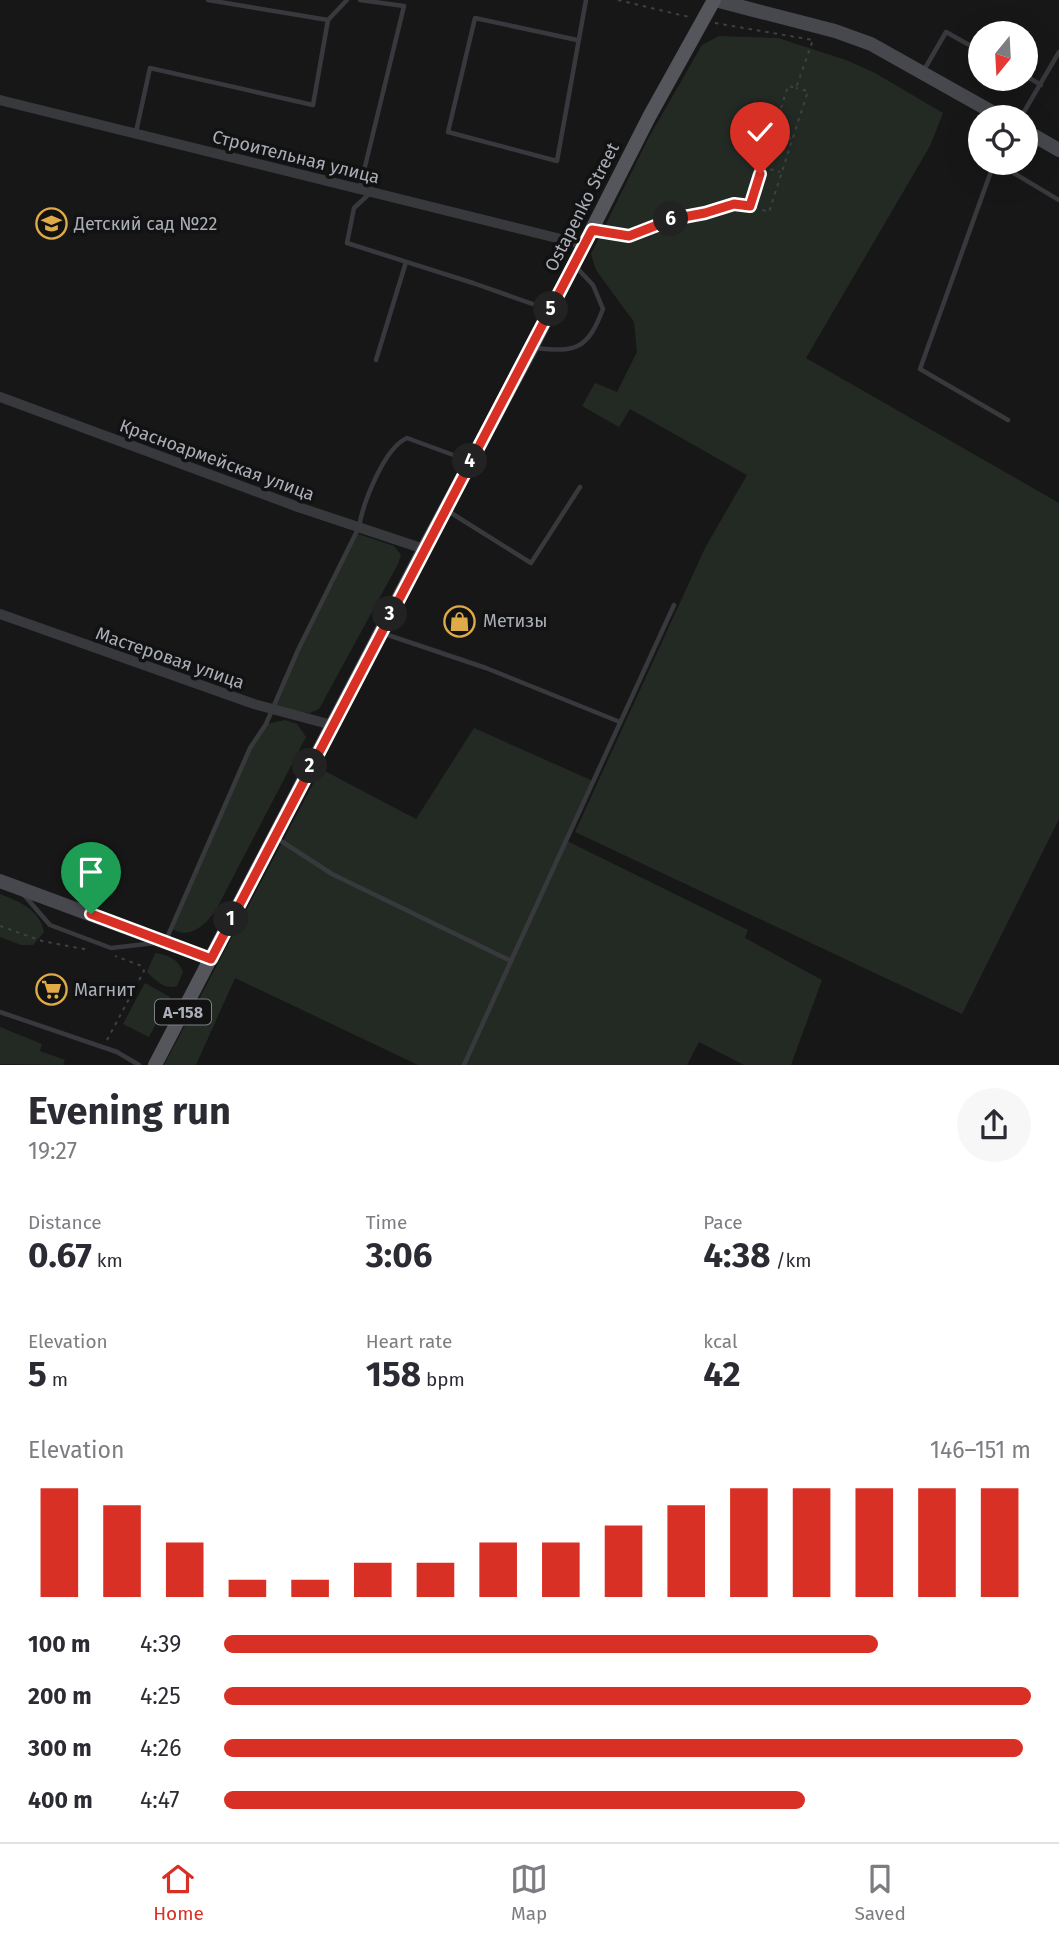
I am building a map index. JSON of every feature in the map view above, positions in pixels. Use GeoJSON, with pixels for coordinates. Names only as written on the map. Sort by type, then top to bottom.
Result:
{"type":"FeatureCollection","features":[{"type":"Feature","properties":{"kind":"main road","name":"Ostapenko Street"},"geometry":{"type":"LineString","coordinates":[[155,1065],[532,347],[649,117],[715,0]]}},
{"type":"Feature","properties":{"kind":"street"},"geometry":{"type":"LineString","coordinates":[[715,0],[835,30],[871,44],[980,105]]}},
{"type":"Feature","properties":{"kind":"street","name":"Строительная улица"},"geometry":{"type":"LineString","coordinates":[[0,100],[585,245]]}},
{"type":"Feature","properties":{"kind":"street"},"geometry":{"type":"LineString","coordinates":[[1038,138],[1059,150]]}},
{"type":"Feature","properties":{"kind":"street","name":"Красноармейская улица"},"geometry":{"type":"LineString","coordinates":[[0,397],[298,507],[424,549]]}},
{"type":"Feature","properties":{"kind":"street","name":"Мастеровая улица"},"geometry":{"type":"LineString","coordinates":[[0,614],[271,709],[332,725]]}},
{"type":"Feature","properties":{"kind":"street"},"geometry":{"type":"LineString","coordinates":[[0,881],[211,959]]}},
{"type":"Feature","properties":{"kind":"lane"},"geometry":{"type":"LineString","coordinates":[[208,0],[328,20]]}},
{"type":"Feature","properties":{"kind":"lane"},"geometry":{"type":"LineString","coordinates":[[136,133],[150,68],[313,105],[328,20],[347,0]]}},
{"type":"Feature","properties":{"kind":"lane"},"geometry":{"type":"LineString","coordinates":[[359,189],[405,3],[360,0]]}},
{"type":"Feature","properties":{"kind":"lane"},"geometry":{"type":"LineString","coordinates":[[577,40],[475,18],[448,132],[557,161],[586,0]]}},
{"type":"Feature","properties":{"kind":"lane"},"geometry":{"type":"LineString","coordinates":[[923,73],[946,32],[968,44]]}},
{"type":"Feature","properties":{"kind":"lane"},"geometry":{"type":"LineString","coordinates":[[1028,105],[1059,52]]}},
{"type":"Feature","properties":{"kind":"lane"},"geometry":{"type":"LineString","coordinates":[[991,175],[920,369],[1008,420]]}},
{"type":"Feature","properties":{"kind":"lane"},"geometry":{"type":"LineString","coordinates":[[1016,175],[1059,200]]}},
{"type":"Feature","properties":{"kind":"lane"},"geometry":{"type":"LineString","coordinates":[[372,192],[354,208],[347,243],[551,310]]}},
{"type":"Feature","properties":{"kind":"lane"},"geometry":{"type":"LineString","coordinates":[[376,360],[406,262]]}},
{"type":"Feature","properties":{"kind":"lane"},"geometry":{"type":"LineString","coordinates":[[532,347],[560,351],[583,344],[596,328],[603,309],[593,285],[574,265]]}},
{"type":"Feature","properties":{"kind":"lane"},"geometry":{"type":"LineString","coordinates":[[16,887],[50,925],[111,947],[165,942],[250,748],[266,724],[359,527],[367,500],[390,452],[399,441],[407,438],[470,461]]}},
{"type":"Feature","properties":{"kind":"lane"},"geometry":{"type":"LineString","coordinates":[[445,509],[531,563],[580,487]]}},
{"type":"Feature","properties":{"kind":"lane"},"geometry":{"type":"LineString","coordinates":[[464,1065],[674,605]]}},
{"type":"Feature","properties":{"kind":"lane"},"geometry":{"type":"LineString","coordinates":[[380,632],[486,668],[620,722]]}},
{"type":"Feature","properties":{"kind":"lane"},"geometry":{"type":"LineString","coordinates":[[274,837],[332,874],[511,961],[510,963]]}},
{"type":"Feature","properties":{"kind":"lane"},"geometry":{"type":"LineString","coordinates":[[0,1012],[117,1052],[139,1065]]}},
{"type":"Feature","properties":{"kind":"path"},"geometry":{"type":"LineString","coordinates":[[618,0],[702,21],[813,40],[796,88]]}},
{"type":"Feature","properties":{"kind":"path"},"geometry":{"type":"LineString","coordinates":[[592,230],[629,236],[673,219],[734,204],[769,212],[808,91],[788,86],[750,206]]}},
{"type":"Feature","properties":{"kind":"path"},"geometry":{"type":"LineString","coordinates":[[773,134],[792,139]]}},
{"type":"Feature","properties":{"kind":"path"},"geometry":{"type":"LineString","coordinates":[[762,167],[781,173]]}},
{"type":"Feature","properties":{"kind":"path"},"geometry":{"type":"LineString","coordinates":[[0,926],[42,941],[94,950]]}},
{"type":"Feature","properties":{"kind":"path"},"geometry":{"type":"LineString","coordinates":[[103,1048],[144,971],[142,966],[107,953]]}},
{"type":"Feature","properties":{"kind":"shaded area"},"geometry":{"type":"Polygon","coordinates":[[[719,36],[778,38],[846,60],[875,73],[943,113],[930,146],[806,358],[1059,503],[1059,819],[962,1014],[575,832],[705,548],[747,475],[630,409],[619,427],[582,406],[595,383],[617,392],[637,352],[634,322],[596,270],[591,254],[649,137],[702,45],[719,36]]]}},
{"type":"Feature","properties":{"kind":"shaded area"},"geometry":{"type":"Polygon","coordinates":[[[355,533],[394,546],[401,555],[398,564],[319,709],[310,713],[271,709],[355,533]]]}},
{"type":"Feature","properties":{"kind":"shaded area"},"geometry":{"type":"Polygon","coordinates":[[[285,720],[297,724],[306,737],[216,910],[191,932],[173,929],[250,748],[266,724],[285,720]]]}},
{"type":"Feature","properties":{"kind":"shaded area"},"geometry":{"type":"Polygon","coordinates":[[[474,728],[593,781],[567,841],[748,930],[745,938],[822,980],[791,1065],[744,1065],[699,1042],[687,1065],[418,1065],[235,978],[196,1065],[164,1065],[321,769],[416,819],[474,728]]]}},
{"type":"Feature","properties":{"kind":"shaded area"},"geometry":{"type":"Polygon","coordinates":[[[0,894],[21,903],[38,917],[44,932],[33,945],[21,945],[0,937],[0,894]]]}},
{"type":"Feature","properties":{"kind":"shaded area"},"geometry":{"type":"Polygon","coordinates":[[[155,953],[172,958],[181,968],[183,972],[177,986],[165,986],[147,972],[155,953]]]}},
{"type":"Feature","properties":{"kind":"shaded area"},"geometry":{"type":"Polygon","coordinates":[[[145,983],[170,997],[149,1037],[123,1024],[145,983]]]}},
{"type":"Feature","properties":{"kind":"shaded area"},"geometry":{"type":"Polygon","coordinates":[[[0,1027],[42,1044],[40,1051],[65,1060],[63,1065],[0,1064],[0,1027]]]}},
{"type":"Feature","properties":{"kind":"place","name":"Детский сад №22"},"geometry":{"type":"Point","coordinates":[51,224]}},
{"type":"Feature","properties":{"kind":"place","name":"Метизы"},"geometry":{"type":"Point","coordinates":[460,621]}},
{"type":"Feature","properties":{"kind":"place","name":"Магнит"},"geometry":{"type":"Point","coordinates":[51,990]}},
{"type":"Feature","properties":{"kind":"route"},"geometry":{"type":"LineString","coordinates":[[91,914],[211,959],[592,230],[629,236],[673,219],[734,204],[750,206],[760,174]]}}]}
